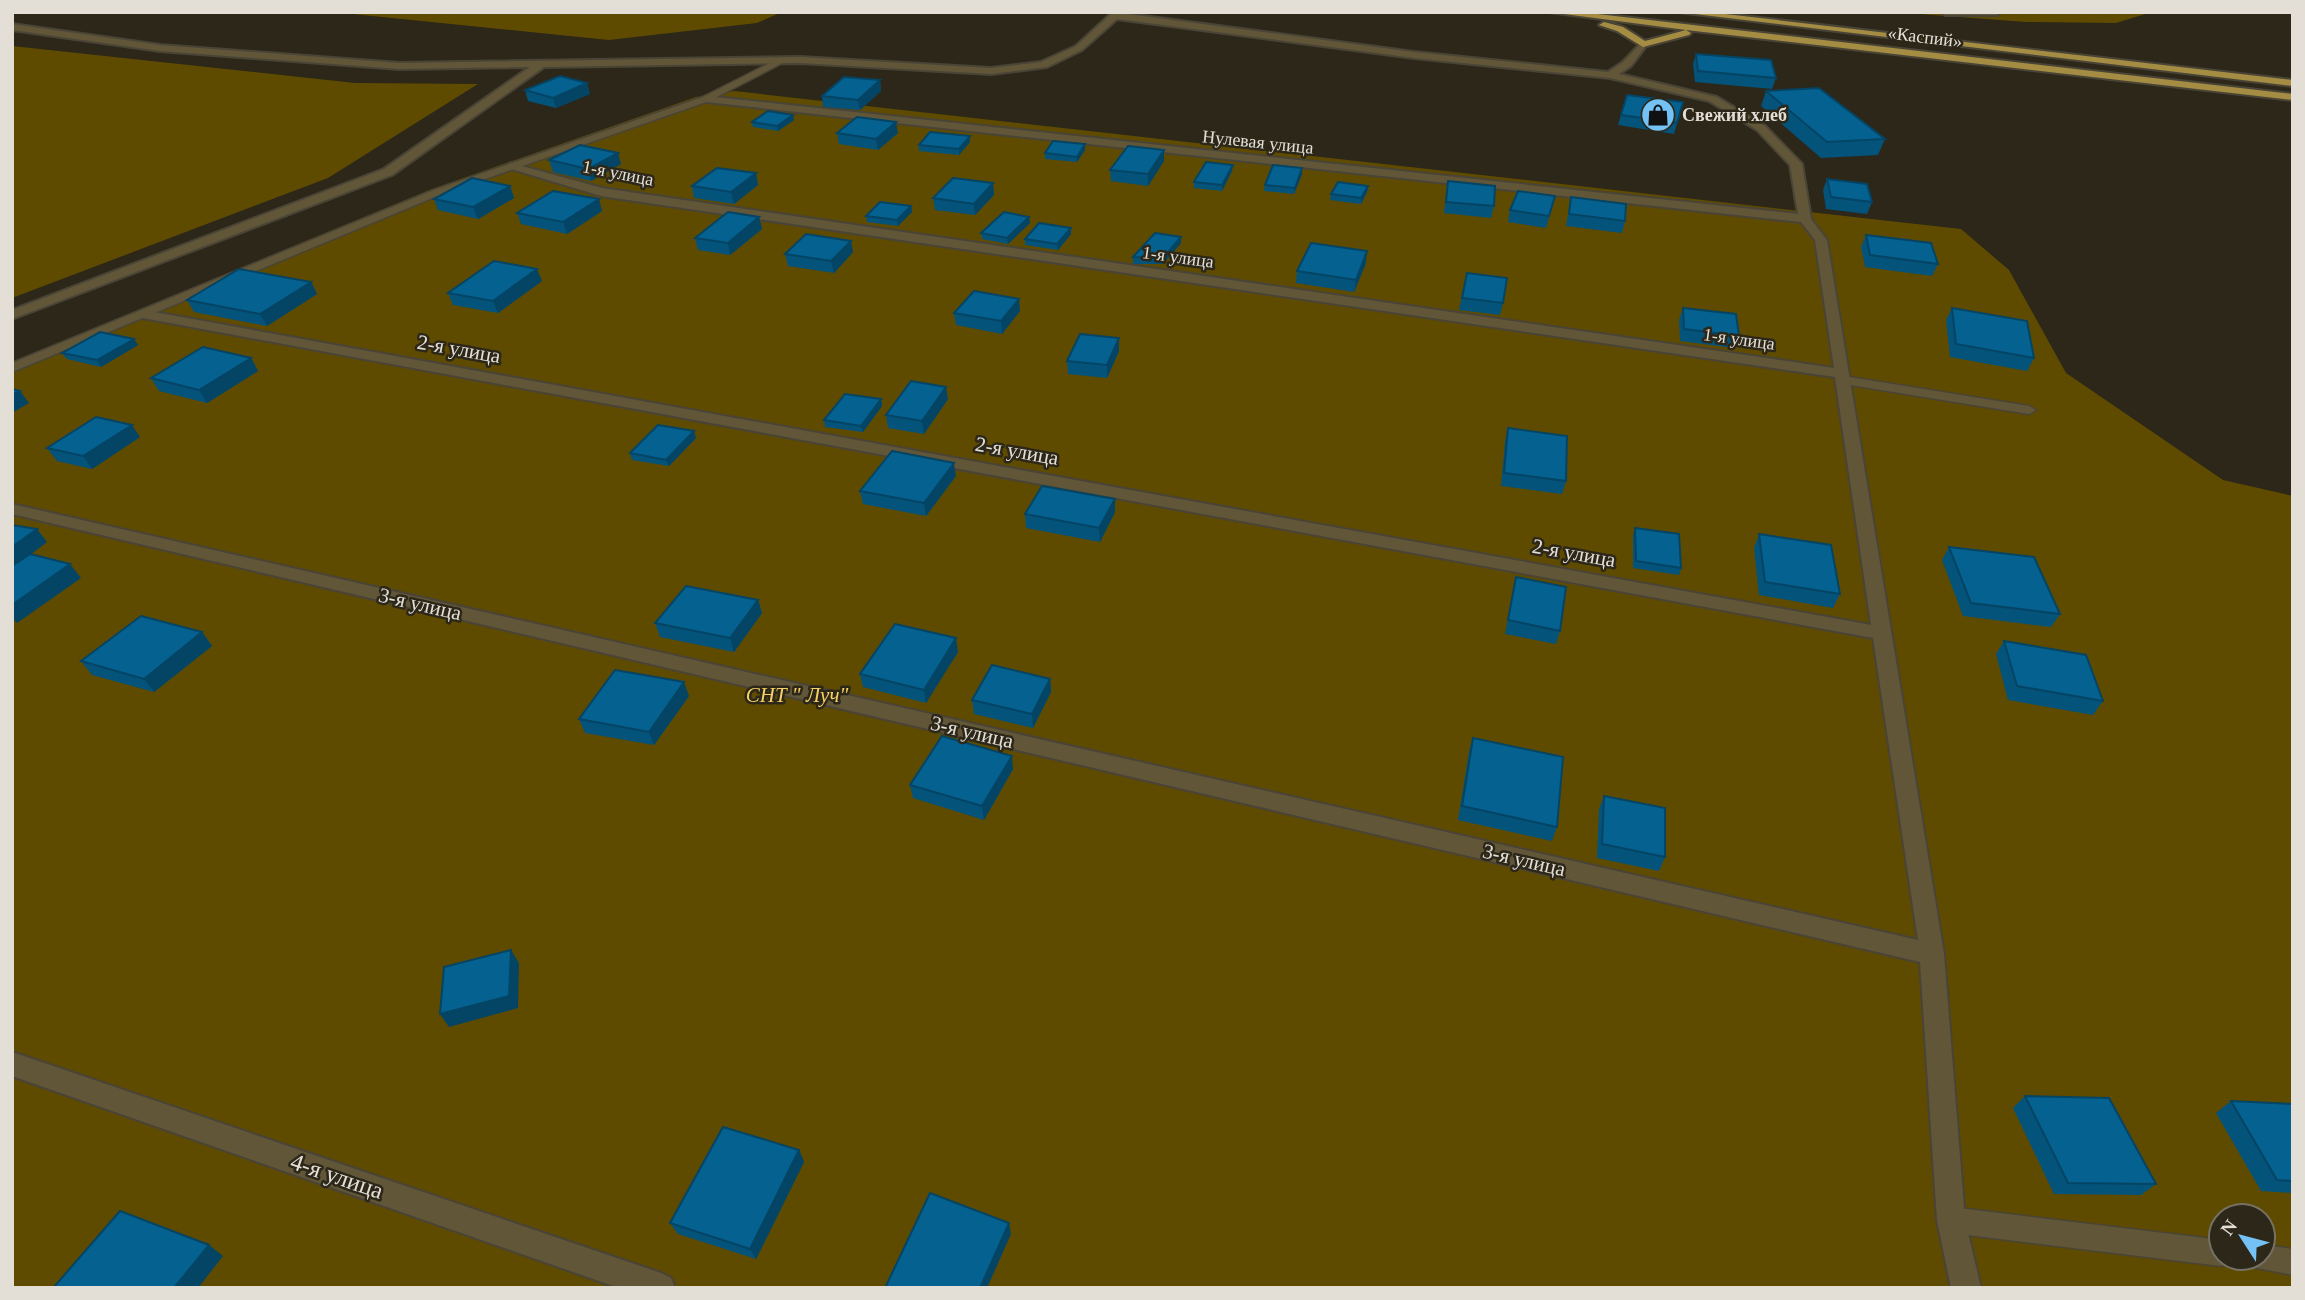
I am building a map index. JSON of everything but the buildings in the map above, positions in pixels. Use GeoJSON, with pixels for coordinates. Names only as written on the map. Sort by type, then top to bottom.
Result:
{"type":"FeatureCollection","features":[{"type":"Feature","properties":{"kind":"highway","name":"«Каспий»"},"geometry":{"type":"LineString","coordinates":[[1553,12],[2293,97]]}},
{"type":"Feature","properties":{"kind":"highway","name":"«Каспий»"},"geometry":{"type":"LineString","coordinates":[[1682,12],[2293,83]]}},
{"type":"Feature","properties":{"kind":"highway"},"geometry":{"type":"LineString","coordinates":[[1566,14],[1620,29],[1643,44],[1685,33],[1725,32]]}},
{"type":"Feature","properties":{"kind":"street"},"geometry":{"type":"LineString","coordinates":[[1944,12],[1997,12]]}},
{"type":"Feature","properties":{"kind":"street"},"geometry":{"type":"LineString","coordinates":[[12,27],[160,48],[386,65],[783,60],[991,71],[1043,65],[1079,48],[1117,14],[1465,61],[1610,75],[1713,99],[1760,128],[1796,164],[1805,219],[1821,240],[1932,954],[1951,1220],[1966,1288]]}},
{"type":"Feature","properties":{"kind":"street"},"geometry":{"type":"LineString","coordinates":[[1610,75],[1627,64],[1643,44]]}},
{"type":"Feature","properties":{"kind":"street"},"geometry":{"type":"LineString","coordinates":[[12,316],[388,172],[541,64]]}},
{"type":"Feature","properties":{"kind":"street","name":"Нулевая улица"},"geometry":{"type":"LineString","coordinates":[[706,99],[1805,219]]}},
{"type":"Feature","properties":{"kind":"street","name":"1-я улица"},"geometry":{"type":"LineString","coordinates":[[511,167],[601,192],[1842,377]]}},
{"type":"Feature","properties":{"kind":"street","name":"2-я улица"},"geometry":{"type":"LineString","coordinates":[[143,314],[1882,633]]}},
{"type":"Feature","properties":{"kind":"street","name":"3-я улица"},"geometry":{"type":"LineString","coordinates":[[12,509],[1932,954]]}},
{"type":"Feature","properties":{"kind":"street","name":"4-я улица"},"geometry":{"type":"LineString","coordinates":[[12,1064],[662,1288]]}},
{"type":"Feature","properties":{"kind":"lane"},"geometry":{"type":"LineString","coordinates":[[12,368],[438,192],[706,99],[783,60]]}},
{"type":"Feature","properties":{"kind":"lane"},"geometry":{"type":"LineString","coordinates":[[1842,377],[2029,410]]}},
{"type":"Feature","properties":{"kind":"lane"},"geometry":{"type":"LineString","coordinates":[[1951,1220],[2207,1251]]}},
{"type":"Feature","properties":{"kind":"green space"},"geometry":{"type":"Polygon","coordinates":[[[333,12],[782,12],[757,23],[609,40],[333,12]]]}},
{"type":"Feature","properties":{"kind":"green space"},"geometry":{"type":"Polygon","coordinates":[[[1893,12],[2152,12],[2116,23],[2026,22],[1893,12]]]}},
{"type":"Feature","properties":{"kind":"green space"},"geometry":{"type":"Polygon","coordinates":[[[12,46],[355,83],[478,84],[328,178],[12,298],[12,46]]]}},
{"type":"Feature","properties":{"kind":"green space","name":"СНТ \" Луч\""},"geometry":{"type":"Polygon","coordinates":[[[734,91],[1961,229],[2009,270],[2066,373],[2223,480],[2293,496],[2293,1288],[12,1288],[12,362],[432,189],[696,97],[734,91]]]}},
{"type":"Feature","properties":{"kind":"place","name":"Свежий хлеб"},"geometry":{"type":"Point","coordinates":[1658,115]}}]}
